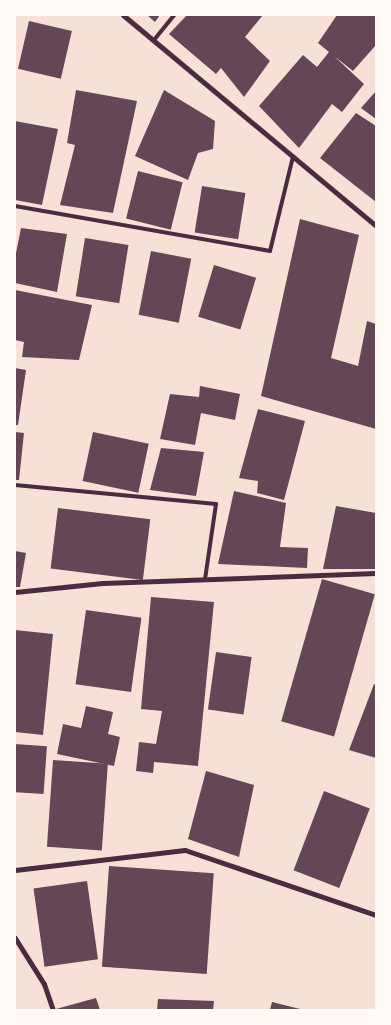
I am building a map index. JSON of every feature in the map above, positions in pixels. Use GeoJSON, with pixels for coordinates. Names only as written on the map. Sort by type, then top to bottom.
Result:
{"type":"FeatureCollection","features":[{"type":"Feature","properties":{"kind":"street"},"geometry":{"type":"LineString","coordinates":[[124,15],[376,226]]}},
{"type":"Feature","properties":{"kind":"street"},"geometry":{"type":"LineString","coordinates":[[15,592],[103,583],[376,573]]}},
{"type":"Feature","properties":{"kind":"street"},"geometry":{"type":"LineString","coordinates":[[15,870],[185,850],[376,915]]}},
{"type":"Feature","properties":{"kind":"street"},"geometry":{"type":"LineString","coordinates":[[15,938],[44,984],[53,1010]]}},
{"type":"Feature","properties":{"kind":"lane"},"geometry":{"type":"LineString","coordinates":[[154,40],[174,15]]}},
{"type":"Feature","properties":{"kind":"lane"},"geometry":{"type":"LineString","coordinates":[[15,206],[270,251],[293,157]]}},
{"type":"Feature","properties":{"kind":"lane"},"geometry":{"type":"LineString","coordinates":[[15,485],[216,504],[205,579]]}},
{"type":"Feature","properties":{"kind":"building"},"geometry":{"type":"Polygon","coordinates":[[[147,15],[160,15],[155,22],[147,15]]]}},
{"type":"Feature","properties":{"kind":"building"},"geometry":{"type":"Polygon","coordinates":[[[187,15],[263,15],[245,37],[270,61],[244,97],[221,68],[216,74],[169,34],[187,15]]]}},
{"type":"Feature","properties":{"kind":"building"},"geometry":{"type":"Polygon","coordinates":[[[337,15],[376,15],[376,45],[353,71],[334,56],[364,84],[342,112],[332,104],[299,148],[259,106],[303,55],[317,67],[329,52],[318,43],[337,15]]]}},
{"type":"Feature","properties":{"kind":"building"},"geometry":{"type":"Polygon","coordinates":[[[29,21],[72,31],[61,79],[18,69],[29,21]]]}},
{"type":"Feature","properties":{"kind":"building"},"geometry":{"type":"Polygon","coordinates":[[[76,90],[137,101],[113,213],[60,205],[75,145],[67,143],[76,90]]]}},
{"type":"Feature","properties":{"kind":"building"},"geometry":{"type":"Polygon","coordinates":[[[164,90],[215,121],[213,149],[198,153],[188,180],[135,156],[164,90]]]}},
{"type":"Feature","properties":{"kind":"building"},"geometry":{"type":"Polygon","coordinates":[[[376,91],[376,119],[361,108],[376,91]]]}},
{"type":"Feature","properties":{"kind":"building"},"geometry":{"type":"Polygon","coordinates":[[[356,113],[376,126],[376,202],[320,158],[356,113]]]}},
{"type":"Feature","properties":{"kind":"building"},"geometry":{"type":"Polygon","coordinates":[[[15,121],[58,129],[42,205],[15,200],[15,121]]]}},
{"type":"Feature","properties":{"kind":"building"},"geometry":{"type":"Polygon","coordinates":[[[138,171],[183,182],[171,230],[126,219],[138,171]]]}},
{"type":"Feature","properties":{"kind":"building"},"geometry":{"type":"Polygon","coordinates":[[[202,186],[245,193],[238,239],[195,232],[202,186]]]}},
{"type":"Feature","properties":{"kind":"building"},"geometry":{"type":"Polygon","coordinates":[[[300,219],[359,235],[331,358],[358,366],[367,321],[376,324],[376,429],[261,396],[300,219]]]}},
{"type":"Feature","properties":{"kind":"building"},"geometry":{"type":"Polygon","coordinates":[[[21,228],[67,234],[57,292],[15,283],[15,258],[21,228]]]}},
{"type":"Feature","properties":{"kind":"building"},"geometry":{"type":"Polygon","coordinates":[[[85,238],[128,245],[119,303],[76,296],[85,238]]]}},
{"type":"Feature","properties":{"kind":"building"},"geometry":{"type":"Polygon","coordinates":[[[151,251],[191,259],[179,323],[139,315],[151,251]]]}},
{"type":"Feature","properties":{"kind":"building"},"geometry":{"type":"Polygon","coordinates":[[[214,265],[256,278],[240,330],[198,317],[214,265]]]}},
{"type":"Feature","properties":{"kind":"building"},"geometry":{"type":"Polygon","coordinates":[[[15,290],[92,305],[79,360],[22,357],[24,342],[15,340],[15,290]]]}},
{"type":"Feature","properties":{"kind":"building"},"geometry":{"type":"Polygon","coordinates":[[[15,368],[26,370],[18,425],[15,425],[15,368]]]}},
{"type":"Feature","properties":{"kind":"building"},"geometry":{"type":"Polygon","coordinates":[[[200,386],[240,394],[235,420],[201,413],[195,445],[160,439],[170,394],[199,397],[200,386]]]}},
{"type":"Feature","properties":{"kind":"building"},"geometry":{"type":"Polygon","coordinates":[[[258,409],[305,421],[284,500],[257,493],[258,481],[239,478],[258,409]]]}},
{"type":"Feature","properties":{"kind":"building"},"geometry":{"type":"Polygon","coordinates":[[[15,432],[24,433],[19,480],[15,480],[15,432]]]}},
{"type":"Feature","properties":{"kind":"building"},"geometry":{"type":"Polygon","coordinates":[[[93,432],[149,444],[138,493],[83,481],[93,432]]]}},
{"type":"Feature","properties":{"kind":"building"},"geometry":{"type":"Polygon","coordinates":[[[161,448],[204,452],[196,496],[150,490],[161,448]]]}},
{"type":"Feature","properties":{"kind":"building"},"geometry":{"type":"Polygon","coordinates":[[[234,491],[286,503],[280,547],[308,548],[307,568],[218,564],[234,491]]]}},
{"type":"Feature","properties":{"kind":"building"},"geometry":{"type":"Polygon","coordinates":[[[336,506],[376,513],[376,569],[323,569],[336,506]]]}},
{"type":"Feature","properties":{"kind":"building"},"geometry":{"type":"Polygon","coordinates":[[[58,508],[150,519],[143,580],[51,569],[58,508]]]}},
{"type":"Feature","properties":{"kind":"building"},"geometry":{"type":"Polygon","coordinates":[[[15,551],[26,553],[20,587],[15,587],[15,551]]]}},
{"type":"Feature","properties":{"kind":"building"},"geometry":{"type":"Polygon","coordinates":[[[322,579],[375,594],[334,736],[281,721],[322,579]]]}},
{"type":"Feature","properties":{"kind":"building"},"geometry":{"type":"Polygon","coordinates":[[[151,597],[214,602],[198,766],[154,762],[153,773],[136,771],[139,742],[156,744],[162,711],[141,709],[151,597]]]}},
{"type":"Feature","properties":{"kind":"building"},"geometry":{"type":"Polygon","coordinates":[[[86,610],[141,618],[131,692],[76,684],[86,610]]]}},
{"type":"Feature","properties":{"kind":"building"},"geometry":{"type":"Polygon","coordinates":[[[15,630],[53,634],[43,735],[15,732],[15,630]]]}},
{"type":"Feature","properties":{"kind":"building"},"geometry":{"type":"Polygon","coordinates":[[[216,652],[252,657],[244,714],[208,709],[216,652]]]}},
{"type":"Feature","properties":{"kind":"building"},"geometry":{"type":"Polygon","coordinates":[[[374,684],[376,685],[376,758],[349,750],[374,684]]]}},
{"type":"Feature","properties":{"kind":"building"},"geometry":{"type":"Polygon","coordinates":[[[86,706],[113,712],[108,734],[120,737],[114,766],[57,754],[63,724],[81,728],[86,706]]]}},
{"type":"Feature","properties":{"kind":"building"},"geometry":{"type":"Polygon","coordinates":[[[15,744],[47,746],[44,794],[15,792],[15,744]]]}},
{"type":"Feature","properties":{"kind":"building"},"geometry":{"type":"Polygon","coordinates":[[[53,760],[108,764],[102,851],[47,847],[53,760]]]}},
{"type":"Feature","properties":{"kind":"building"},"geometry":{"type":"Polygon","coordinates":[[[206,771],[254,785],[239,857],[188,839],[206,771]]]}},
{"type":"Feature","properties":{"kind":"building"},"geometry":{"type":"Polygon","coordinates":[[[324,791],[370,809],[339,888],[294,870],[324,791]]]}},
{"type":"Feature","properties":{"kind":"building"},"geometry":{"type":"Polygon","coordinates":[[[109,866],[214,873],[207,974],[102,967],[109,866]]]}},
{"type":"Feature","properties":{"kind":"building"},"geometry":{"type":"Polygon","coordinates":[[[87,881],[98,959],[45,967],[34,889],[87,881]]]}},
{"type":"Feature","properties":{"kind":"building"},"geometry":{"type":"Polygon","coordinates":[[[96,998],[100,1010],[56,1009],[96,998]]]}},
{"type":"Feature","properties":{"kind":"building"},"geometry":{"type":"Polygon","coordinates":[[[158,999],[214,1001],[213,1010],[157,1010],[158,999]]]}},
{"type":"Feature","properties":{"kind":"building"},"geometry":{"type":"Polygon","coordinates":[[[272,1002],[300,1009],[300,1010],[270,1010],[272,1002]]]}}]}
